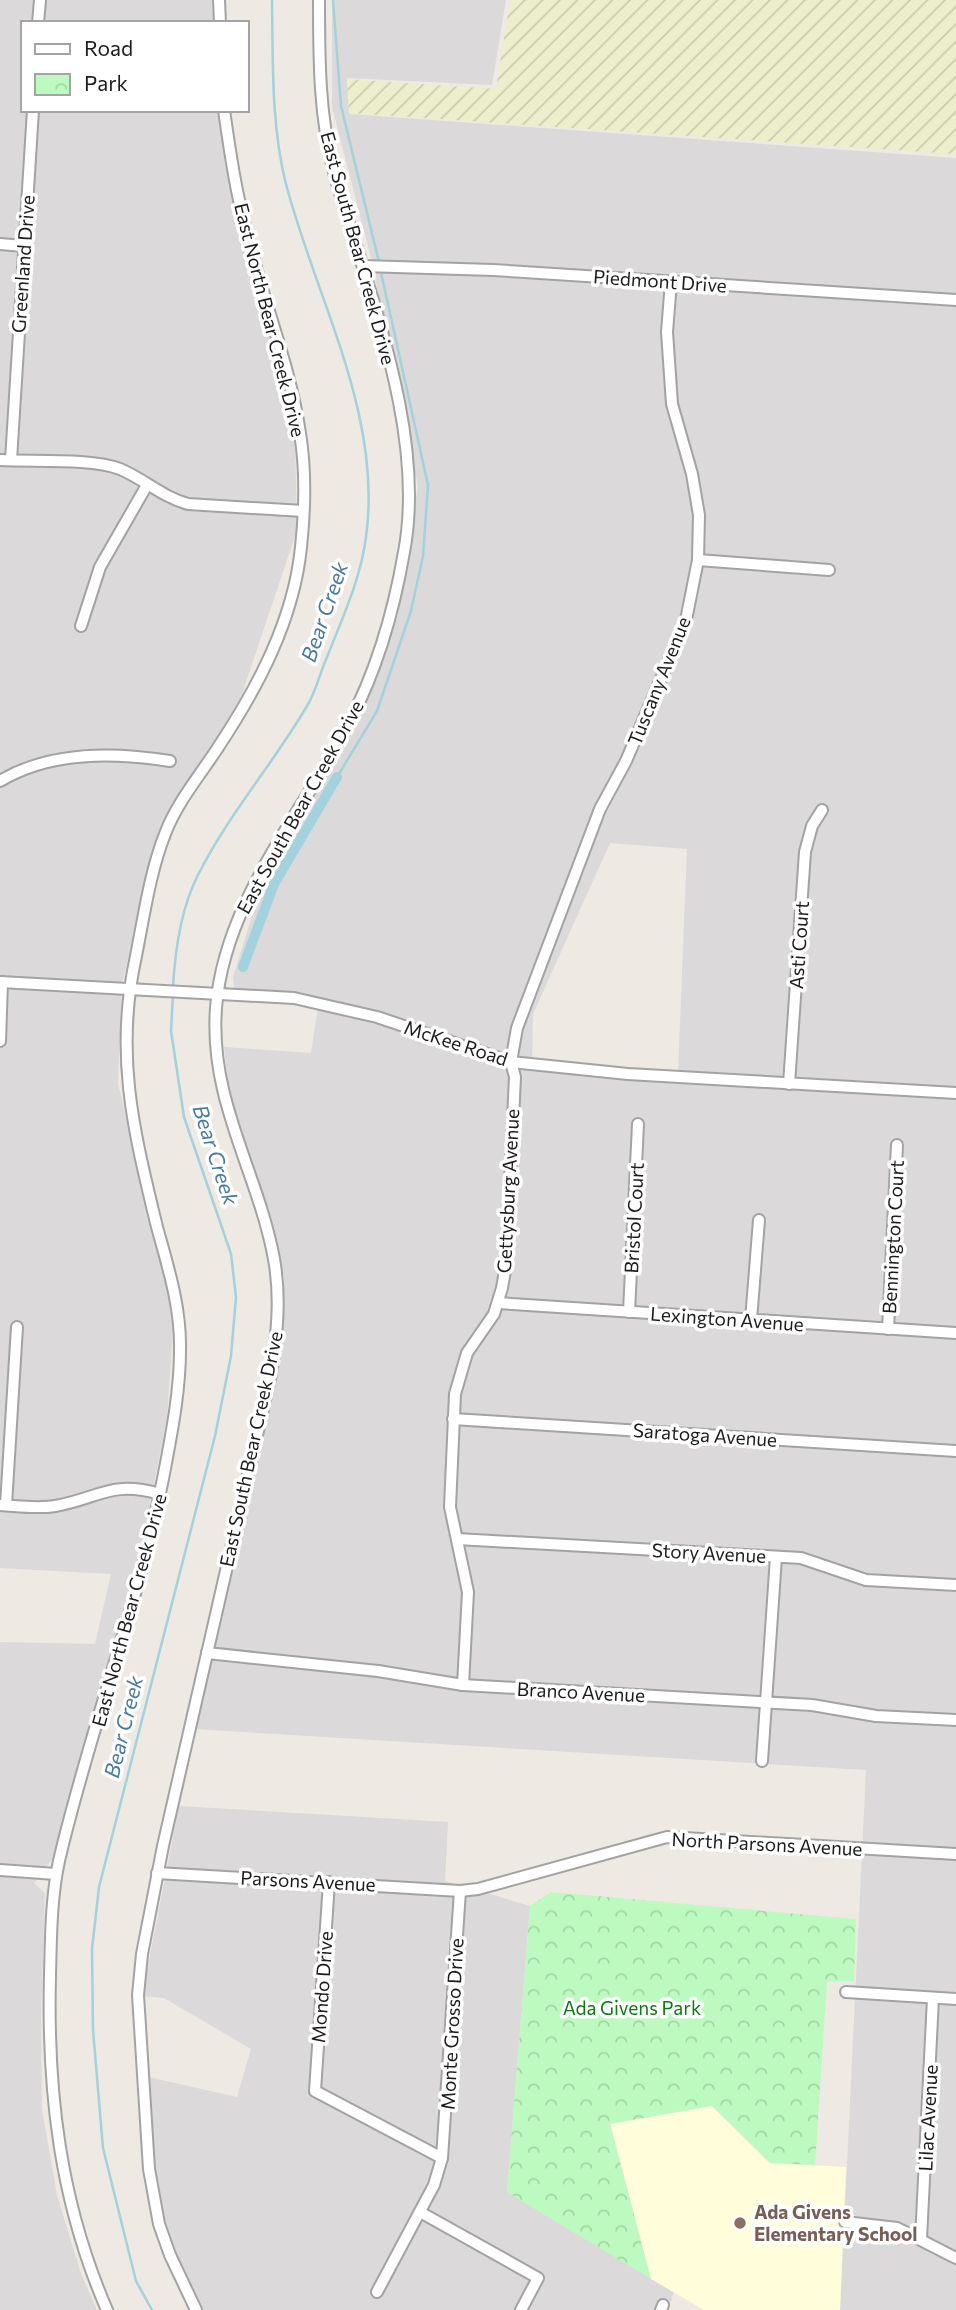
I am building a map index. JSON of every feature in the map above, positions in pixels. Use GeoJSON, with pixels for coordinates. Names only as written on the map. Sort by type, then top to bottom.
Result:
{"type":"FeatureCollection","features":[{"type":"Feature","properties":{"kind":"street"},"geometry":{"type":"LineString","coordinates":[[38,21],[40,0]]}},
{"type":"Feature","properties":{"kind":"street"},"geometry":{"type":"LineString","coordinates":[[219,0],[220,21]]}},
{"type":"Feature","properties":{"kind":"street","name":"East South Bear Creek Drive"},"geometry":{"type":"LineString","coordinates":[[196,2310],[159,2224],[149,2169],[138,1995],[157,1873],[271,1374],[278,1311],[273,1257],[223,1098],[217,1043],[218,993],[234,932],[250,890],[351,721],[371,673],[388,622],[410,511],[407,451],[363,266],[328,145],[319,0]]}},
{"type":"Feature","properties":{"kind":"street","name":"Greenland Drive"},"geometry":{"type":"LineString","coordinates":[[5,460],[33,112]]}},
{"type":"Feature","properties":{"kind":"street","name":"East North Bear Creek Drive"},"geometry":{"type":"LineString","coordinates":[[107,2310],[89,2267],[69,2203],[53,2110],[50,1994],[56,1874],[140,1582],[160,1494],[179,1381],[181,1344],[173,1285],[132,1126],[125,1043],[130,989],[165,832],[242,712],[274,647],[290,602],[301,552],[301,436],[289,378],[247,237],[231,162],[224,112]]}},
{"type":"Feature","properties":{"kind":"street"},"geometry":{"type":"LineString","coordinates":[[0,244],[24,246]]}},
{"type":"Feature","properties":{"kind":"street","name":"Piedmont Drive"},"geometry":{"type":"LineString","coordinates":[[363,266],[493,270],[956,300]]}},
{"type":"Feature","properties":{"kind":"street","name":"Tuscany Avenue"},"geometry":{"type":"LineString","coordinates":[[511,1062],[521,1015],[600,809],[626,761],[686,620],[698,560],[696,494],[672,404],[667,358],[671,282]]}},
{"type":"Feature","properties":{"kind":"street"},"geometry":{"type":"LineString","coordinates":[[5,460],[101,465],[120,469],[170,499],[188,504],[303,511]]}},
{"type":"Feature","properties":{"kind":"street"},"geometry":{"type":"LineString","coordinates":[[80,626],[100,567],[146,485]]}},
{"type":"Feature","properties":{"kind":"street"},"geometry":{"type":"LineString","coordinates":[[698,560],[830,570]]}},
{"type":"Feature","properties":{"kind":"street"},"geometry":{"type":"LineString","coordinates":[[0,781],[38,765],[76,757],[128,755],[170,761]]}},
{"type":"Feature","properties":{"kind":"street","name":"Asti Court"},"geometry":{"type":"LineString","coordinates":[[789,1084],[805,852],[812,826],[822,810]]}},
{"type":"Feature","properties":{"kind":"street"},"geometry":{"type":"LineString","coordinates":[[0,1041],[1,982]]}},
{"type":"Feature","properties":{"kind":"street","name":"McKee Road"},"geometry":{"type":"LineString","coordinates":[[1,982],[294,998],[336,1006],[511,1062],[628,1074],[956,1093]]}},
{"type":"Feature","properties":{"kind":"street","name":"Gettysburg Avenue"},"geometry":{"type":"LineString","coordinates":[[463,1685],[468,1592],[450,1507],[453,1419],[457,1382],[467,1353],[485,1329],[498,1303],[506,1265],[515,1077],[511,1062]]}},
{"type":"Feature","properties":{"kind":"street","name":"Bristol Court"},"geometry":{"type":"LineString","coordinates":[[629,1312],[638,1124]]}},
{"type":"Feature","properties":{"kind":"street","name":"Bennington Court"},"geometry":{"type":"LineString","coordinates":[[888,1329],[897,1145]]}},
{"type":"Feature","properties":{"kind":"street"},"geometry":{"type":"LineString","coordinates":[[751,1320],[759,1220]]}},
{"type":"Feature","properties":{"kind":"street","name":"Lexington Avenue"},"geometry":{"type":"LineString","coordinates":[[498,1303],[956,1333]]}},
{"type":"Feature","properties":{"kind":"street"},"geometry":{"type":"LineString","coordinates":[[17,1326],[3,1505],[53,1506],[117,1488],[141,1489],[160,1494]]}},
{"type":"Feature","properties":{"kind":"street","name":"Saratoga Avenue"},"geometry":{"type":"LineString","coordinates":[[453,1419],[956,1451]]}},
{"type":"Feature","properties":{"kind":"street","name":"Story Avenue"},"geometry":{"type":"LineString","coordinates":[[457,1539],[776,1557],[814,1561],[866,1580],[956,1585]]}},
{"type":"Feature","properties":{"kind":"street"},"geometry":{"type":"LineString","coordinates":[[762,1761],[776,1557]]}},
{"type":"Feature","properties":{"kind":"street","name":"Branco Avenue"},"geometry":{"type":"LineString","coordinates":[[207,1653],[378,1671],[463,1685],[812,1705],[876,1716],[956,1720]]}},
{"type":"Feature","properties":{"kind":"street","name":"North Parsons Avenue"},"geometry":{"type":"LineString","coordinates":[[460,1891],[478,1889],[667,1837],[956,1854]]}},
{"type":"Feature","properties":{"kind":"street"},"geometry":{"type":"LineString","coordinates":[[0,1870],[56,1874]]}},
{"type":"Feature","properties":{"kind":"street","name":"Parsons Avenue"},"geometry":{"type":"LineString","coordinates":[[157,1873],[460,1891]]}},
{"type":"Feature","properties":{"kind":"street","name":"Mondo Drive"},"geometry":{"type":"LineString","coordinates":[[328,1882],[315,2091],[442,2158]]}},
{"type":"Feature","properties":{"kind":"street","name":"Monte Grosso Drive"},"geometry":{"type":"LineString","coordinates":[[377,2292],[435,2185],[442,2158],[460,1891]]}},
{"type":"Feature","properties":{"kind":"street"},"geometry":{"type":"LineString","coordinates":[[846,1992],[956,1999]]}},
{"type":"Feature","properties":{"kind":"street","name":"Lilac Avenue"},"geometry":{"type":"LineString","coordinates":[[921,2239],[933,1998]]}},
{"type":"Feature","properties":{"kind":"street"},"geometry":{"type":"LineString","coordinates":[[420,2212],[538,2278],[521,2310]]}},
{"type":"Feature","properties":{"kind":"street"},"geometry":{"type":"LineString","coordinates":[[845,2222],[888,2225],[956,2258]]}},
{"type":"Feature","properties":{"kind":"shaded area"},"geometry":{"type":"Polygon","coordinates":[[[0,0],[212,0],[213,21],[21,21],[21,112],[218,112],[226,165],[295,435],[297,530],[239,703],[161,825],[122,983],[118,1084],[174,1315],[167,1418],[145,1528],[57,1853],[34,1883],[45,1893],[41,2015],[42,2110],[57,2195],[81,2274],[97,2310],[0,2310],[0,1642],[95,1644],[111,1574],[0,1568],[0,0]]]}},
{"type":"Feature","properties":{"kind":"shaded area"},"geometry":{"type":"Polygon","coordinates":[[[332,0],[506,0],[492,85],[347,78],[349,114],[956,158],[956,2310],[840,2310],[866,1770],[194,1729],[270,1391],[284,1277],[261,1192],[231,1107],[224,1047],[311,1053],[318,1007],[235,999],[233,977],[258,897],[365,708],[398,615],[418,486],[370,254],[332,107],[332,0]],[[610,843],[533,1014],[532,1068],[678,1073],[687,849],[610,843]]]}},
{"type":"Feature","properties":{"kind":"shaded area"},"geometry":{"type":"Polygon","coordinates":[[[179,1806],[448,1822],[445,1881],[530,1906],[507,2192],[674,2292],[668,2310],[202,2310],[189,2289],[167,2231],[150,2145],[148,2077],[237,2097],[251,2049],[164,1998],[142,1996],[179,1806]]]}},
{"type":"Feature","properties":{"kind":"shaded area","name":"Ada Givens Elementary School"},"geometry":{"type":"Polygon","coordinates":[[[712,2106],[770,2163],[846,2167],[840,2310],[704,2310],[651,2279],[610,2123],[712,2106]]]}},
{"type":"Feature","properties":{"kind":"green space"},"geometry":{"type":"Polygon","coordinates":[[[510,0],[956,0],[956,154],[349,113],[347,79],[496,89],[510,0]]]}},
{"type":"Feature","properties":{"kind":"green space","name":"Ada Givens Park"},"geometry":{"type":"Polygon","coordinates":[[[551,1892],[856,1919],[854,1981],[827,1982],[815,2165],[770,2163],[712,2106],[610,2124],[651,2279],[507,2192],[530,1906],[551,1892]]]}},
{"type":"Feature","properties":{"kind":"waterway","name":"Bear Creek"},"geometry":{"type":"LineString","coordinates":[[173,987],[180,930],[192,888],[223,831],[310,700],[350,598],[366,537],[369,492],[365,447],[356,402],[344,358],[299,227],[281,162],[274,93],[272,0]]}},
{"type":"Feature","properties":{"kind":"waterway"},"geometry":{"type":"LineString","coordinates":[[333,0],[341,106],[379,262]]}},
{"type":"Feature","properties":{"kind":"waterway"},"geometry":{"type":"LineString","coordinates":[[337,777],[377,711],[411,611],[423,556],[428,485],[380,268]]}},
{"type":"Feature","properties":{"kind":"waterway"},"geometry":{"type":"LineString","coordinates":[[243,967],[274,884],[337,777]]}},
{"type":"Feature","properties":{"kind":"waterway","name":"Bear Creek"},"geometry":{"type":"LineString","coordinates":[[152,2310],[136,2281],[103,2148],[93,2030],[92,1949],[99,1887],[215,1436],[231,1356],[236,1297],[231,1254],[184,1117],[171,1031],[173,994]]}},
{"type":"Feature","properties":{"kind":"place","name":"Ada Givens Elementary School"},"geometry":{"type":"Point","coordinates":[740,2223]}}]}
